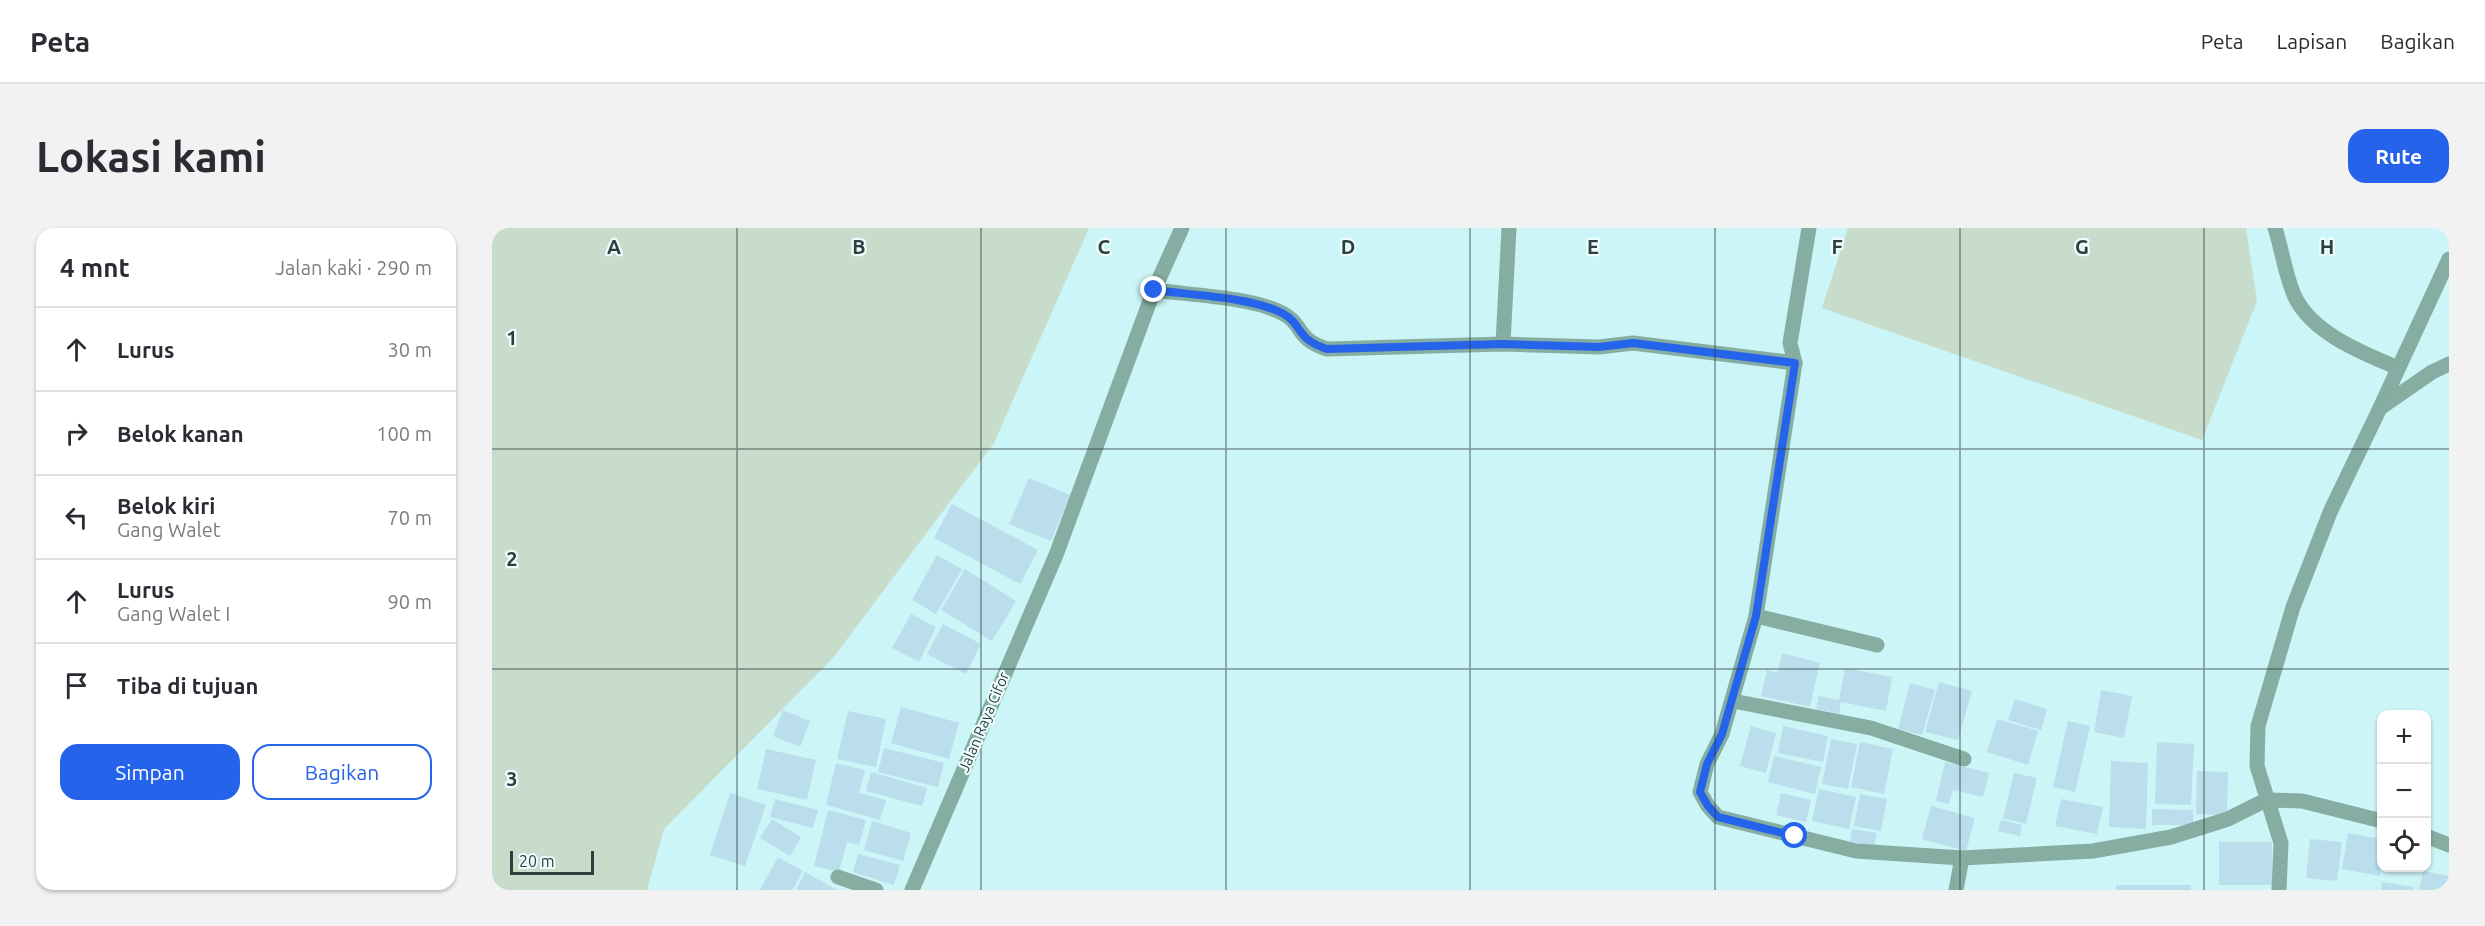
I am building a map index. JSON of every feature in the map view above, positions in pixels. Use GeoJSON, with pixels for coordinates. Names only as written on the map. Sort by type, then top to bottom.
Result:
{"type":"FeatureCollection","features":[{"type":"Feature","properties":{"kind":"street","name":"Jalan Raya Cifor"},"geometry":{"type":"LineString","coordinates":[[912,890],[1056,555],[1154,290],[1182,228]]}},
{"type":"Feature","properties":{"kind":"street"},"geometry":{"type":"LineString","coordinates":[[1503,344],[1509,228]]}},
{"type":"Feature","properties":{"kind":"street"},"geometry":{"type":"LineString","coordinates":[[1809,228],[1790,343],[1795,363],[1756,616],[1733,701],[1722,734],[1707,764],[1700,792],[1718,817],[1856,851],[1962,858],[2093,851],[2171,837],[2228,819],[2266,800],[2302,801],[2377,820]]}},
{"type":"Feature","properties":{"kind":"street"},"geometry":{"type":"LineString","coordinates":[[2275,228],[2296,299],[2313,321],[2366,354],[2398,368]]}},
{"type":"Feature","properties":{"kind":"street"},"geometry":{"type":"LineString","coordinates":[[2279,890],[2281,843],[2257,766],[2258,726],[2293,607],[2331,510],[2449,259]]}},
{"type":"Feature","properties":{"kind":"street"},"geometry":{"type":"LineString","coordinates":[[1154,290],[1244,302],[1282,313],[1296,324],[1303,338],[1327,349],[1503,344],[1599,347],[1633,343],[1795,363]]}},
{"type":"Feature","properties":{"kind":"street"},"geometry":{"type":"LineString","coordinates":[[2380,408],[2432,372],[2449,364]]}},
{"type":"Feature","properties":{"kind":"street"},"geometry":{"type":"LineString","coordinates":[[1756,616],[1877,645]]}},
{"type":"Feature","properties":{"kind":"street"},"geometry":{"type":"LineString","coordinates":[[1733,701],[1871,728],[1964,759]]}},
{"type":"Feature","properties":{"kind":"street"},"geometry":{"type":"LineString","coordinates":[[2431,838],[2449,845]]}},
{"type":"Feature","properties":{"kind":"street"},"geometry":{"type":"LineString","coordinates":[[1956,890],[1962,858]]}},
{"type":"Feature","properties":{"kind":"street"},"geometry":{"type":"LineString","coordinates":[[838,877],[876,890]]}},
{"type":"Feature","properties":{"kind":"green space"},"geometry":{"type":"Polygon","coordinates":[[[492,228],[1089,228],[994,443],[833,658],[664,829],[647,890],[492,890],[492,228]]]}},
{"type":"Feature","properties":{"kind":"green space"},"geometry":{"type":"Polygon","coordinates":[[[1848,228],[2246,228],[2257,301],[2202,440],[1822,308],[1848,228]]]}},
{"type":"Feature","properties":{"kind":"building"},"geometry":{"type":"Polygon","coordinates":[[[1029,478],[1070,495],[1051,541],[1009,524],[1029,478]]]}},
{"type":"Feature","properties":{"kind":"building"},"geometry":{"type":"Polygon","coordinates":[[[952,504],[1038,550],[1020,584],[934,538],[952,504]]]}},
{"type":"Feature","properties":{"kind":"building"},"geometry":{"type":"Polygon","coordinates":[[[937,555],[962,569],[936,614],[912,600],[937,555]]]}},
{"type":"Feature","properties":{"kind":"building"},"geometry":{"type":"Polygon","coordinates":[[[965,569],[1016,601],[992,641],[941,610],[965,569]]]}},
{"type":"Feature","properties":{"kind":"building"},"geometry":{"type":"Polygon","coordinates":[[[911,614],[936,627],[919,662],[892,648],[911,614]]]}},
{"type":"Feature","properties":{"kind":"building"},"geometry":{"type":"Polygon","coordinates":[[[943,624],[981,644],[966,674],[927,654],[943,624]]]}},
{"type":"Feature","properties":{"kind":"building"},"geometry":{"type":"Polygon","coordinates":[[[1782,653],[1820,663],[1810,707],[1761,696],[1767,670],[1778,673],[1782,653]]]}},
{"type":"Feature","properties":{"kind":"building"},"geometry":{"type":"Polygon","coordinates":[[[1845,668],[1892,677],[1886,711],[1841,702],[1839,714],[1816,709],[1819,696],[1839,700],[1845,668]]]}},
{"type":"Feature","properties":{"kind":"building"},"geometry":{"type":"Polygon","coordinates":[[[1939,682],[1972,691],[1958,740],[1925,732],[1939,682]]]}},
{"type":"Feature","properties":{"kind":"building"},"geometry":{"type":"Polygon","coordinates":[[[1910,683],[1935,690],[1922,735],[1898,729],[1910,683]]]}},
{"type":"Feature","properties":{"kind":"building"},"geometry":{"type":"Polygon","coordinates":[[[2101,690],[2132,696],[2124,738],[2094,732],[2101,690]]]}},
{"type":"Feature","properties":{"kind":"building"},"geometry":{"type":"Polygon","coordinates":[[[2015,699],[2047,709],[2041,730],[2008,720],[2015,699]]]}},
{"type":"Feature","properties":{"kind":"building"},"geometry":{"type":"Polygon","coordinates":[[[901,707],[959,723],[949,759],[891,743],[901,707]]]}},
{"type":"Feature","properties":{"kind":"building"},"geometry":{"type":"Polygon","coordinates":[[[783,710],[810,721],[800,747],[773,736],[783,710]]]}},
{"type":"Feature","properties":{"kind":"building"},"geometry":{"type":"Polygon","coordinates":[[[848,711],[886,719],[876,767],[837,759],[848,711]]]}},
{"type":"Feature","properties":{"kind":"building"},"geometry":{"type":"Polygon","coordinates":[[[1997,719],[2038,731],[2028,765],[1987,752],[1997,719]]]}},
{"type":"Feature","properties":{"kind":"building"},"geometry":{"type":"Polygon","coordinates":[[[2068,721],[2090,726],[2075,792],[2053,787],[2068,721]]]}},
{"type":"Feature","properties":{"kind":"building"},"geometry":{"type":"Polygon","coordinates":[[[1751,726],[1776,733],[1766,773],[1740,766],[1751,726]]]}},
{"type":"Feature","properties":{"kind":"building"},"geometry":{"type":"Polygon","coordinates":[[[1783,726],[1828,736],[1823,762],[1778,753],[1783,726]]]}},
{"type":"Feature","properties":{"kind":"building"},"geometry":{"type":"Polygon","coordinates":[[[1831,739],[1857,744],[1848,789],[1822,784],[1831,739]]]}},
{"type":"Feature","properties":{"kind":"building"},"geometry":{"type":"Polygon","coordinates":[[[1860,742],[1893,749],[1884,794],[1851,787],[1860,742]]]}},
{"type":"Feature","properties":{"kind":"building"},"geometry":{"type":"Polygon","coordinates":[[[2157,742],[2194,744],[2191,805],[2155,804],[2157,742]]]}},
{"type":"Feature","properties":{"kind":"building"},"geometry":{"type":"Polygon","coordinates":[[[884,748],[944,763],[938,787],[878,772],[884,748]]]}},
{"type":"Feature","properties":{"kind":"building"},"geometry":{"type":"Polygon","coordinates":[[[766,749],[816,760],[807,800],[757,789],[766,749]]]}},
{"type":"Feature","properties":{"kind":"building"},"geometry":{"type":"Polygon","coordinates":[[[1774,756],[1821,767],[1815,794],[1768,782],[1774,756]]]}},
{"type":"Feature","properties":{"kind":"building"},"geometry":{"type":"Polygon","coordinates":[[[2111,761],[2148,763],[2146,829],[2109,827],[2111,761]]]}},
{"type":"Feature","properties":{"kind":"building"},"geometry":{"type":"Polygon","coordinates":[[[1945,762],[1989,773],[1983,797],[1953,790],[1949,804],[1936,801],[1945,762]]]}},
{"type":"Feature","properties":{"kind":"building"},"geometry":{"type":"Polygon","coordinates":[[[836,763],[865,770],[859,793],[886,800],[880,820],[826,805],[836,763]]]}},
{"type":"Feature","properties":{"kind":"building"},"geometry":{"type":"Polygon","coordinates":[[[2197,771],[2228,772],[2227,815],[2196,814],[2197,771]]]}},
{"type":"Feature","properties":{"kind":"building"},"geometry":{"type":"Polygon","coordinates":[[[871,772],[927,788],[922,806],[866,791],[871,772]]]}},
{"type":"Feature","properties":{"kind":"building"},"geometry":{"type":"Polygon","coordinates":[[[2014,773],[2037,778],[2026,824],[2003,818],[2014,773]]]}},
{"type":"Feature","properties":{"kind":"building"},"geometry":{"type":"Polygon","coordinates":[[[1819,789],[1856,797],[1849,829],[1812,821],[1819,789]]]}},
{"type":"Feature","properties":{"kind":"building"},"geometry":{"type":"Polygon","coordinates":[[[730,793],[766,805],[745,866],[710,855],[730,793]]]}},
{"type":"Feature","properties":{"kind":"building"},"geometry":{"type":"Polygon","coordinates":[[[1781,793],[1811,800],[1806,822],[1776,815],[1781,793]]]}},
{"type":"Feature","properties":{"kind":"building"},"geometry":{"type":"Polygon","coordinates":[[[1860,794],[1887,799],[1881,831],[1854,826],[1860,794]]]}},
{"type":"Feature","properties":{"kind":"building"},"geometry":{"type":"Polygon","coordinates":[[[775,799],[818,810],[813,828],[770,817],[775,799]]]}},
{"type":"Feature","properties":{"kind":"building"},"geometry":{"type":"Polygon","coordinates":[[[2061,799],[2103,807],[2097,834],[2055,826],[2061,799]]]}},
{"type":"Feature","properties":{"kind":"building"},"geometry":{"type":"Polygon","coordinates":[[[1931,806],[1975,818],[1966,851],[1922,839],[1931,806]]]}},
{"type":"Feature","properties":{"kind":"building"},"geometry":{"type":"Polygon","coordinates":[[[2152,809],[2193,810],[2193,825],[2152,825],[2152,809]]]}},
{"type":"Feature","properties":{"kind":"building"},"geometry":{"type":"Polygon","coordinates":[[[828,810],[866,820],[859,845],[847,842],[839,872],[814,866],[828,810]]]}},
{"type":"Feature","properties":{"kind":"building"},"geometry":{"type":"Polygon","coordinates":[[[772,819],[801,837],[790,856],[760,838],[772,819]]]}},
{"type":"Feature","properties":{"kind":"building"},"geometry":{"type":"Polygon","coordinates":[[[2001,820],[2022,825],[2020,836],[1998,831],[2001,820]]]}},
{"type":"Feature","properties":{"kind":"building"},"geometry":{"type":"Polygon","coordinates":[[[872,821],[911,833],[903,861],[864,850],[872,821]]]}},
{"type":"Feature","properties":{"kind":"building"},"geometry":{"type":"Polygon","coordinates":[[[1852,829],[1877,833],[1874,846],[1850,842],[1852,829]]]}},
{"type":"Feature","properties":{"kind":"building"},"geometry":{"type":"Polygon","coordinates":[[[2348,833],[2377,838],[2377,872],[2380,872],[2380,876],[2342,869],[2348,833]]]}},
{"type":"Feature","properties":{"kind":"building"},"geometry":{"type":"Polygon","coordinates":[[[2310,839],[2342,842],[2337,881],[2306,878],[2310,839]]]}},
{"type":"Feature","properties":{"kind":"building"},"geometry":{"type":"Polygon","coordinates":[[[2219,842],[2272,842],[2272,885],[2219,885],[2219,842]]]}},
{"type":"Feature","properties":{"kind":"building"},"geometry":{"type":"Polygon","coordinates":[[[858,854],[900,865],[894,885],[853,872],[858,854]]]}},
{"type":"Feature","properties":{"kind":"building"},"geometry":{"type":"Polygon","coordinates":[[[778,857],[803,871],[792,890],[760,890],[778,857]]]}},
{"type":"Feature","properties":{"kind":"building"},"geometry":{"type":"Polygon","coordinates":[[[805,872],[837,890],[796,890],[805,872]]]}},
{"type":"Feature","properties":{"kind":"building"},"geometry":{"type":"Polygon","coordinates":[[[2423,872],[2449,876],[2447,890],[2419,890],[2423,872]]]}},
{"type":"Feature","properties":{"kind":"building"},"geometry":{"type":"Polygon","coordinates":[[[2382,882],[2414,887],[2413,890],[2381,890],[2382,882]]]}},
{"type":"Feature","properties":{"kind":"building"},"geometry":{"type":"Polygon","coordinates":[[[2116,885],[2191,885],[2191,890],[2116,890],[2116,885]]]}},
{"type":"Feature","properties":{"kind":"route"},"geometry":{"type":"LineString","coordinates":[[1154,290],[1244,302],[1282,313],[1296,324],[1303,338],[1327,349],[1503,344],[1599,347],[1633,343],[1795,363],[1756,616],[1733,701],[1722,734],[1707,764],[1700,792],[1718,817],[1795,836]]}}]}
